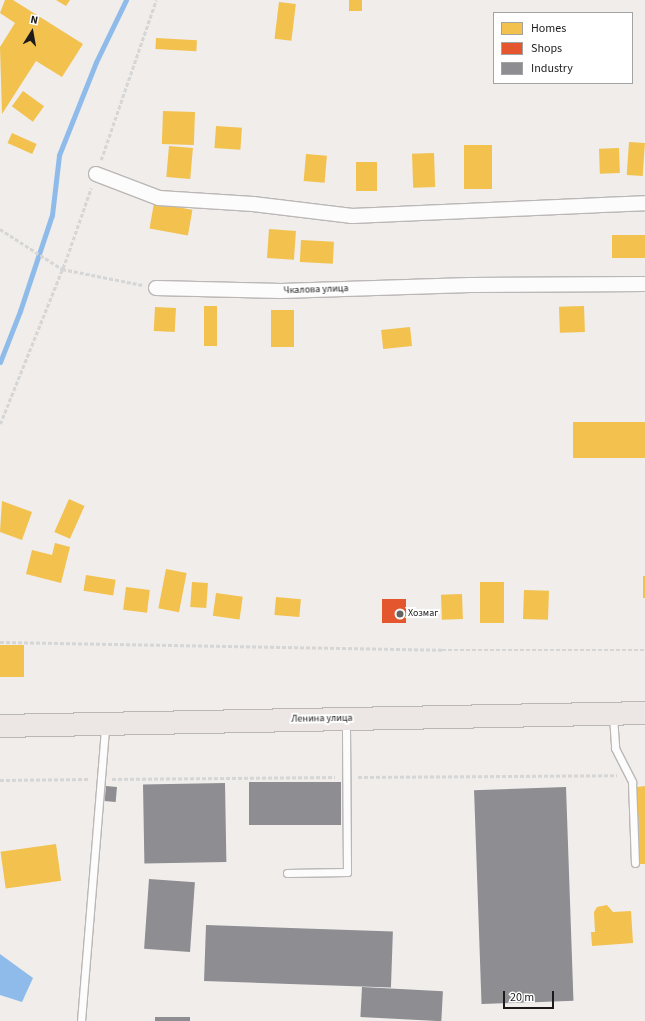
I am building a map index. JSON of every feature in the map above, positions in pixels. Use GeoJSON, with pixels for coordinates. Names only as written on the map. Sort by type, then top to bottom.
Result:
{"type":"FeatureCollection","features":[{"type":"Feature","properties":{"kind":"main road","name":"Ленина улица"},"geometry":{"type":"LineString","coordinates":[[0,726],[645,713]]}},
{"type":"Feature","properties":{"kind":"street"},"geometry":{"type":"LineString","coordinates":[[96,174],[159,198],[253,204],[352,216],[645,203]]}},
{"type":"Feature","properties":{"kind":"street","name":"Чкалова улица"},"geometry":{"type":"LineString","coordinates":[[156,288],[281,291],[470,285],[645,284]]}},
{"type":"Feature","properties":{"kind":"lane"},"geometry":{"type":"LineString","coordinates":[[613,714],[615,748],[632,782],[635,863]]}},
{"type":"Feature","properties":{"kind":"lane"},"geometry":{"type":"LineString","coordinates":[[287,873],[347,872],[346,719]]}},
{"type":"Feature","properties":{"kind":"lane"},"geometry":{"type":"LineString","coordinates":[[81,1021],[102,779],[105,723]]}},
{"type":"Feature","properties":{"kind":"path"},"geometry":{"type":"LineString","coordinates":[[0,424],[62,269],[156,0]]}},
{"type":"Feature","properties":{"kind":"path"},"geometry":{"type":"LineString","coordinates":[[0,229],[23,246],[62,269],[156,288]]}},
{"type":"Feature","properties":{"kind":"path"},"geometry":{"type":"LineString","coordinates":[[0,642],[442,650],[645,650]]}},
{"type":"Feature","properties":{"kind":"path"},"geometry":{"type":"LineString","coordinates":[[0,780],[629,775]]}},
{"type":"Feature","properties":{"kind":"water"},"geometry":{"type":"Polygon","coordinates":[[[0,954],[33,978],[22,1002],[0,995],[0,954]]]}},
{"type":"Feature","properties":{"kind":"building: Homes"},"geometry":{"type":"Polygon","coordinates":[[[5,0],[13,0],[83,44],[62,77],[36,61],[2,114],[0,47],[15,23],[0,13],[5,0]]]}},
{"type":"Feature","properties":{"kind":"building: Homes"},"geometry":{"type":"Polygon","coordinates":[[[56,0],[70,0],[66,6],[56,0]]]}},
{"type":"Feature","properties":{"kind":"building: Homes"},"geometry":{"type":"Polygon","coordinates":[[[349,0],[362,0],[362,11],[349,11],[349,0]]]}},
{"type":"Feature","properties":{"kind":"building: Homes"},"geometry":{"type":"Polygon","coordinates":[[[279,2],[296,4],[291,41],[274,39],[279,2]]]}},
{"type":"Feature","properties":{"kind":"building: Homes"},"geometry":{"type":"Polygon","coordinates":[[[156,38],[197,40],[196,51],[155,49],[156,38]]]}},
{"type":"Feature","properties":{"kind":"building: Homes"},"geometry":{"type":"Polygon","coordinates":[[[23,91],[44,106],[33,122],[12,106],[23,91]]]}},
{"type":"Feature","properties":{"kind":"building: Homes"},"geometry":{"type":"Polygon","coordinates":[[[163,111],[195,112],[194,145],[162,144],[163,111]]]}},
{"type":"Feature","properties":{"kind":"building: Homes"},"geometry":{"type":"Polygon","coordinates":[[[216,126],[242,128],[240,150],[214,148],[216,126]]]}},
{"type":"Feature","properties":{"kind":"building: Homes"},"geometry":{"type":"Polygon","coordinates":[[[12,133],[37,144],[32,154],[8,143],[12,133]]]}},
{"type":"Feature","properties":{"kind":"building: Homes"},"geometry":{"type":"Polygon","coordinates":[[[629,142],[645,143],[643,176],[627,175],[629,142]]]}},
{"type":"Feature","properties":{"kind":"building: Homes"},"geometry":{"type":"Polygon","coordinates":[[[464,145],[492,145],[492,189],[464,189],[464,145]]]}},
{"type":"Feature","properties":{"kind":"building: Homes"},"geometry":{"type":"Polygon","coordinates":[[[169,146],[193,148],[190,179],[166,177],[169,146]]]}},
{"type":"Feature","properties":{"kind":"building: Homes"},"geometry":{"type":"Polygon","coordinates":[[[619,148],[620,173],[600,174],[599,149],[619,148]]]}},
{"type":"Feature","properties":{"kind":"building: Homes"},"geometry":{"type":"Polygon","coordinates":[[[434,153],[435,187],[413,188],[412,154],[434,153]]]}},
{"type":"Feature","properties":{"kind":"building: Homes"},"geometry":{"type":"Polygon","coordinates":[[[306,154],[327,156],[325,183],[304,181],[306,154]]]}},
{"type":"Feature","properties":{"kind":"building: Homes"},"geometry":{"type":"Polygon","coordinates":[[[356,162],[377,162],[377,191],[356,191],[356,162]]]}},
{"type":"Feature","properties":{"kind":"building: Homes"},"geometry":{"type":"Polygon","coordinates":[[[154,203],[192,210],[188,235],[149,229],[154,203]]]}},
{"type":"Feature","properties":{"kind":"building: Homes"},"geometry":{"type":"Polygon","coordinates":[[[269,229],[296,231],[294,260],[267,258],[269,229]]]}},
{"type":"Feature","properties":{"kind":"building: Homes"},"geometry":{"type":"Polygon","coordinates":[[[612,235],[645,235],[645,258],[612,258],[612,235]]]}},
{"type":"Feature","properties":{"kind":"building: Homes"},"geometry":{"type":"Polygon","coordinates":[[[301,240],[334,242],[333,264],[300,262],[301,240]]]}},
{"type":"Feature","properties":{"kind":"building: Homes"},"geometry":{"type":"Polygon","coordinates":[[[204,306],[217,306],[217,346],[204,346],[204,306]]]}},
{"type":"Feature","properties":{"kind":"building: Homes"},"geometry":{"type":"Polygon","coordinates":[[[584,306],[585,332],[560,333],[559,307],[584,306]]]}},
{"type":"Feature","properties":{"kind":"building: Homes"},"geometry":{"type":"Polygon","coordinates":[[[155,307],[176,308],[175,332],[154,331],[155,307]]]}},
{"type":"Feature","properties":{"kind":"building: Homes"},"geometry":{"type":"Polygon","coordinates":[[[271,310],[294,310],[294,347],[271,347],[271,310]]]}},
{"type":"Feature","properties":{"kind":"building: Homes"},"geometry":{"type":"Polygon","coordinates":[[[410,327],[412,346],[383,349],[381,330],[410,327]]]}},
{"type":"Feature","properties":{"kind":"building: Homes"},"geometry":{"type":"Polygon","coordinates":[[[573,422],[645,422],[645,458],[573,458],[573,422]]]}},
{"type":"Feature","properties":{"kind":"building: Homes"},"geometry":{"type":"Polygon","coordinates":[[[69,499],[85,506],[70,539],[54,532],[69,499]]]}},
{"type":"Feature","properties":{"kind":"building: Homes"},"geometry":{"type":"Polygon","coordinates":[[[2,501],[32,512],[22,540],[0,532],[2,501]]]}},
{"type":"Feature","properties":{"kind":"building: Homes"},"geometry":{"type":"Polygon","coordinates":[[[55,543],[70,547],[61,583],[26,574],[32,550],[52,555],[55,543]]]}},
{"type":"Feature","properties":{"kind":"building: Homes"},"geometry":{"type":"Polygon","coordinates":[[[166,569],[187,573],[179,612],[158,608],[166,569]]]}},
{"type":"Feature","properties":{"kind":"building: Homes"},"geometry":{"type":"Polygon","coordinates":[[[86,575],[116,580],[113,595],[83,591],[86,575]]]}},
{"type":"Feature","properties":{"kind":"building: Homes"},"geometry":{"type":"Polygon","coordinates":[[[643,576],[645,576],[645,598],[643,598],[643,576]]]}},
{"type":"Feature","properties":{"kind":"building: Homes"},"geometry":{"type":"Polygon","coordinates":[[[192,582],[208,583],[206,608],[190,607],[192,582]]]}},
{"type":"Feature","properties":{"kind":"building: Homes"},"geometry":{"type":"Polygon","coordinates":[[[480,582],[504,582],[504,623],[480,623],[480,582]]]}},
{"type":"Feature","properties":{"kind":"building: Homes"},"geometry":{"type":"Polygon","coordinates":[[[126,587],[150,590],[147,613],[123,610],[126,587]]]}},
{"type":"Feature","properties":{"kind":"building: Homes"},"geometry":{"type":"Polygon","coordinates":[[[524,590],[549,591],[548,620],[523,619],[524,590]]]}},
{"type":"Feature","properties":{"kind":"building: Homes"},"geometry":{"type":"Polygon","coordinates":[[[216,593],[243,597],[240,620],[213,616],[216,593]]]}},
{"type":"Feature","properties":{"kind":"building: Homes"},"geometry":{"type":"Polygon","coordinates":[[[462,594],[463,619],[442,620],[441,595],[462,594]]]}},
{"type":"Feature","properties":{"kind":"building: Homes"},"geometry":{"type":"Polygon","coordinates":[[[276,597],[301,599],[299,617],[274,615],[276,597]]]}},
{"type":"Feature","properties":{"kind":"building: Homes"},"geometry":{"type":"Polygon","coordinates":[[[0,645],[24,645],[24,677],[0,677],[0,645]]]}},
{"type":"Feature","properties":{"kind":"building: Homes"},"geometry":{"type":"Polygon","coordinates":[[[645,786],[645,864],[640,864],[637,787],[645,786]]]}},
{"type":"Feature","properties":{"kind":"building: Homes"},"geometry":{"type":"Polygon","coordinates":[[[56,844],[61,881],[6,888],[1,852],[56,844]]]}},
{"type":"Feature","properties":{"kind":"building: Homes"},"geometry":{"type":"Polygon","coordinates":[[[607,905],[613,912],[631,911],[633,943],[592,946],[591,932],[595,932],[594,912],[597,907],[607,905]]]}},
{"type":"Feature","properties":{"kind":"building: Shops"},"geometry":{"type":"Polygon","coordinates":[[[382,599],[406,599],[406,623],[382,623],[382,599]]]}},
{"type":"Feature","properties":{"kind":"building: Industry"},"geometry":{"type":"Polygon","coordinates":[[[249,782],[341,782],[341,825],[249,825],[249,782]]]}},
{"type":"Feature","properties":{"kind":"building: Industry"},"geometry":{"type":"Polygon","coordinates":[[[225,783],[226,862],[144,863],[143,784],[225,783]]]}},
{"type":"Feature","properties":{"kind":"building: Industry"},"geometry":{"type":"Polygon","coordinates":[[[106,786],[117,787],[116,802],[105,801],[106,786]]]}},
{"type":"Feature","properties":{"kind":"building: Industry"},"geometry":{"type":"Polygon","coordinates":[[[566,787],[573,1001],[482,1004],[474,790],[566,787]]]}},
{"type":"Feature","properties":{"kind":"building: Industry"},"geometry":{"type":"Polygon","coordinates":[[[149,879],[195,882],[190,952],[144,949],[149,879]]]}},
{"type":"Feature","properties":{"kind":"building: Industry"},"geometry":{"type":"Polygon","coordinates":[[[206,925],[393,932],[391,987],[204,981],[206,925]]]}},
{"type":"Feature","properties":{"kind":"building: Industry"},"geometry":{"type":"Polygon","coordinates":[[[362,987],[443,991],[441,1021],[360,1017],[362,987]]]}},
{"type":"Feature","properties":{"kind":"building: Industry"},"geometry":{"type":"Polygon","coordinates":[[[155,1017],[190,1017],[190,1021],[155,1021],[155,1017]]]}},
{"type":"Feature","properties":{"kind":"waterway"},"geometry":{"type":"LineString","coordinates":[[0,362],[20,311],[52,215],[59,155],[96,62],[126,0]]}},
{"type":"Feature","properties":{"kind":"place","name":"Хозмаг"},"geometry":{"type":"Point","coordinates":[400,614]}}]}
